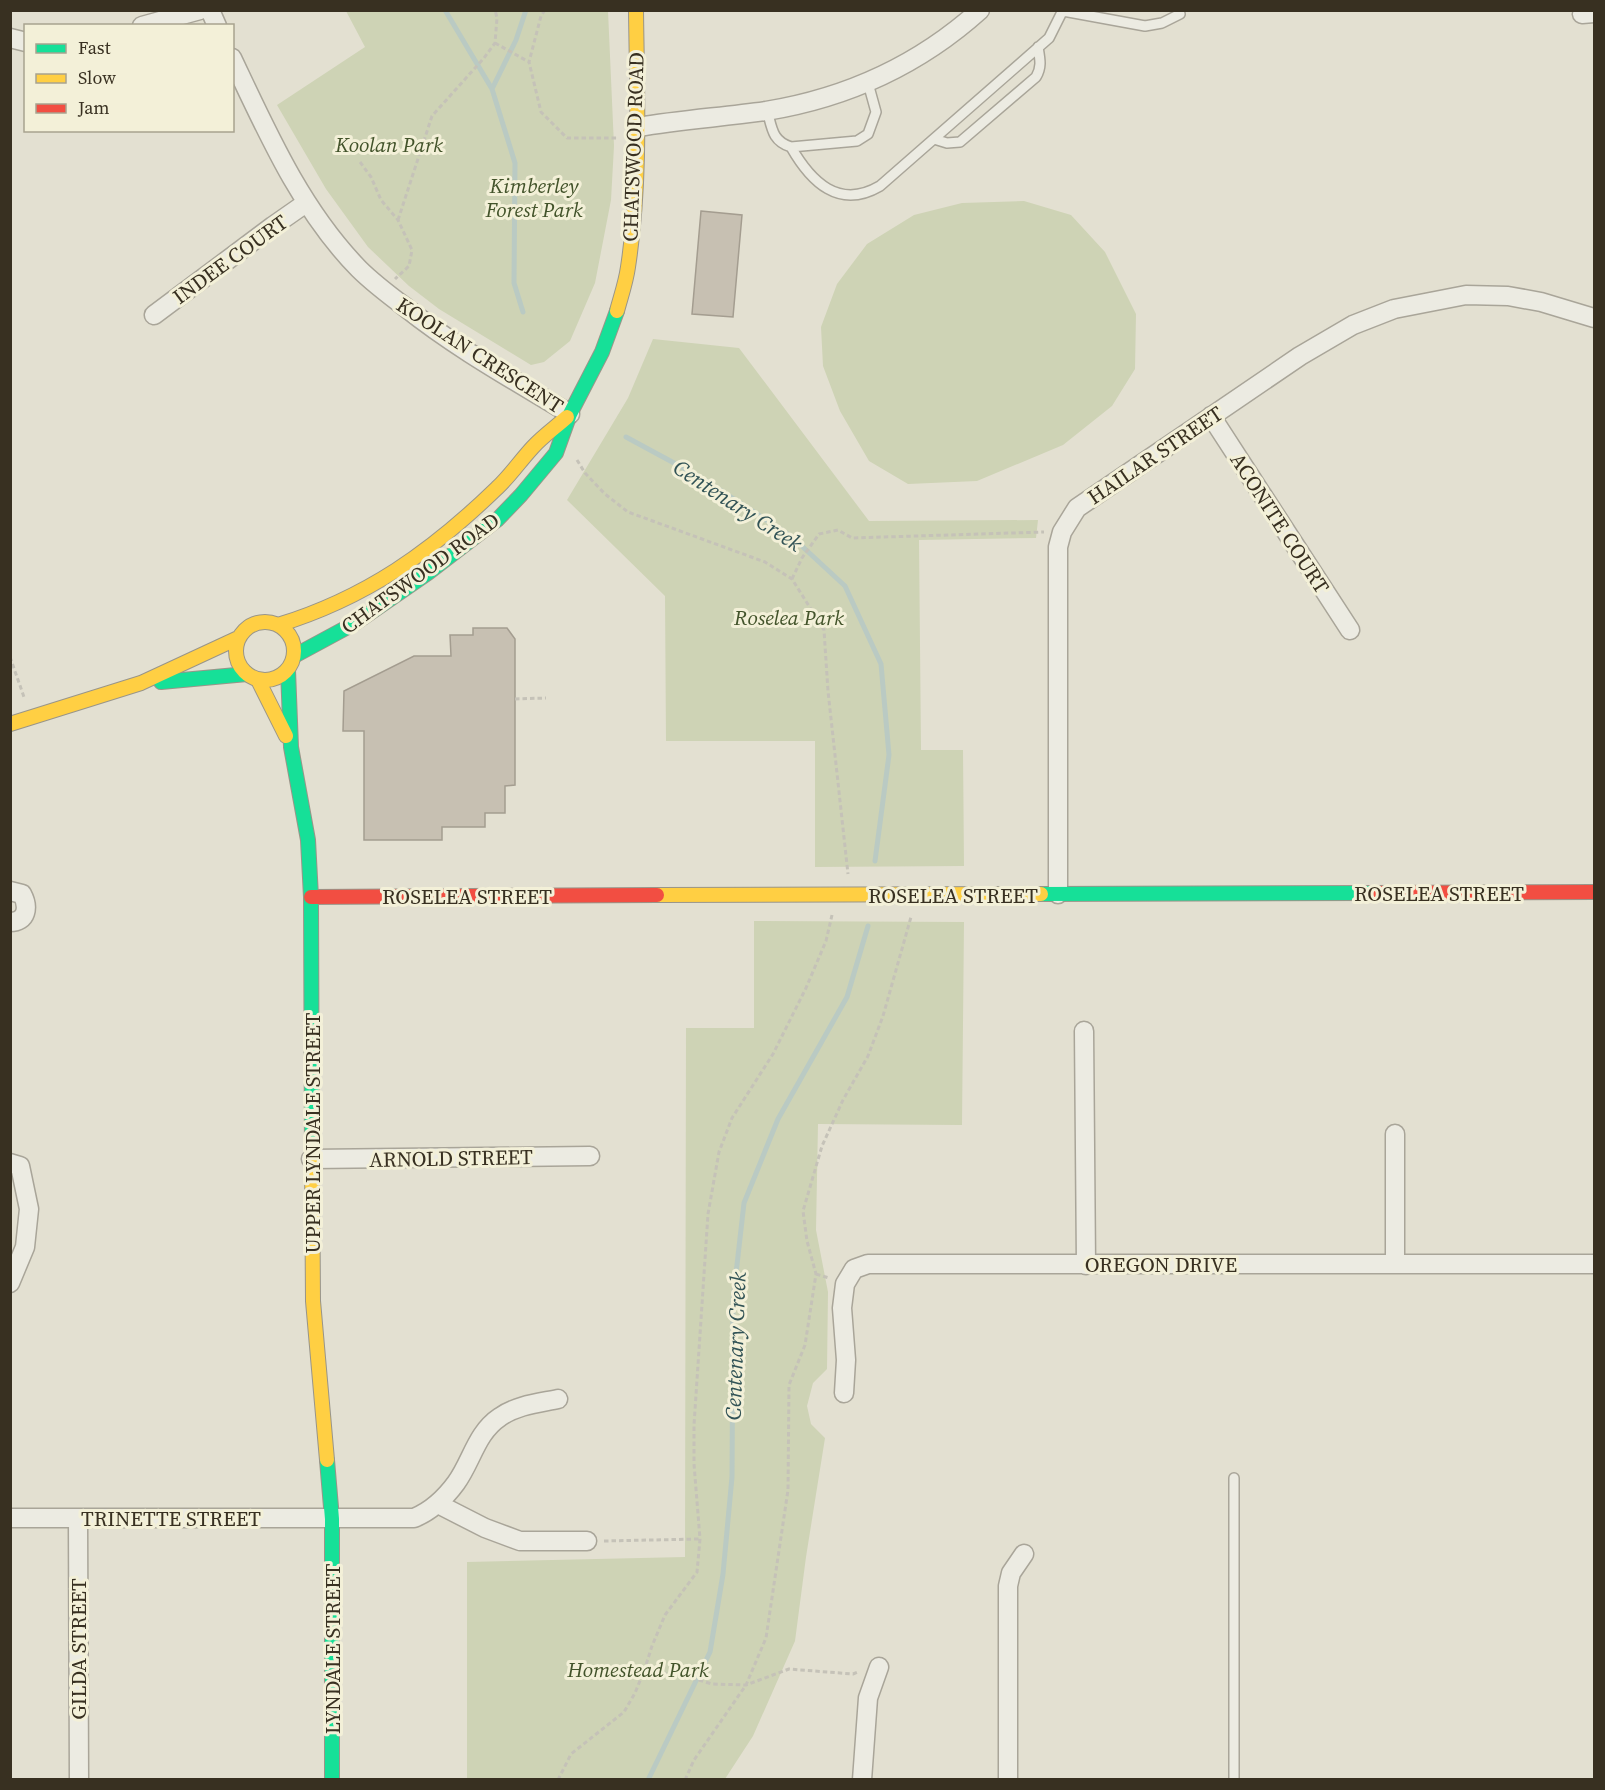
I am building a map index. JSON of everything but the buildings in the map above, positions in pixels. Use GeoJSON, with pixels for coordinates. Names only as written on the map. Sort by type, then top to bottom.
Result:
{"type":"FeatureCollection","features":[{"type":"Feature","properties":{"kind":"street"},"geometry":{"type":"LineString","coordinates":[[149,24],[200,10]]}},
{"type":"Feature","properties":{"kind":"street"},"geometry":{"type":"LineString","coordinates":[[210,10],[216,24]]}},
{"type":"Feature","properties":{"kind":"street","name":"CHATSWOOD ROAD"},"geometry":{"type":"LineString","coordinates":[[294,656],[357,621],[420,579],[497,520],[556,453],[570,414],[602,352],[615,317],[628,269],[636,201],[638,127],[636,10]]}},
{"type":"Feature","properties":{"kind":"street"},"geometry":{"type":"LineString","coordinates":[[638,127],[767,110],[839,93],[868,83],[904,65],[935,45],[980,10]]}},
{"type":"Feature","properties":{"kind":"street","name":"KOOLAN CRESCENT"},"geometry":{"type":"LineString","coordinates":[[234,62],[306,203],[358,269],[435,331],[570,414]]}},
{"type":"Feature","properties":{"kind":"street","name":"INDEE COURT"},"geometry":{"type":"LineString","coordinates":[[154,315],[306,203]]}},
{"type":"Feature","properties":{"kind":"street","name":"HAILAR STREET"},"geometry":{"type":"LineString","coordinates":[[1058,894],[1058,547],[1062,532],[1077,508],[1300,356],[1353,324],[1394,309],[1466,296],[1508,296],[1541,302],[1594,318]]}},
{"type":"Feature","properties":{"kind":"street","name":"CHATSWOOD ROAD"},"geometry":{"type":"LineString","coordinates":[[278,625],[317,614],[372,587],[422,552],[473,511],[498,487],[534,446],[570,414]]}},
{"type":"Feature","properties":{"kind":"street","name":"ACONITE COURT"},"geometry":{"type":"LineString","coordinates":[[1211,416],[1350,630]]}},
{"type":"Feature","properties":{"kind":"street"},"geometry":{"type":"LineString","coordinates":[[473,511],[497,520]]}},
{"type":"Feature","properties":{"kind":"street"},"geometry":{"type":"LineString","coordinates":[[473,511],[481,532]]}},
{"type":"Feature","properties":{"kind":"street"},"geometry":{"type":"LineString","coordinates":[[141,683],[253,677],[274,679],[288,670],[294,656],[291,638],[286,630],[278,625],[260,622],[251,625],[238,639],[236,648],[240,667],[253,677]]}},
{"type":"Feature","properties":{"kind":"street"},"geometry":{"type":"LineString","coordinates":[[10,724],[141,683],[238,639]]}},
{"type":"Feature","properties":{"kind":"street","name":"UPPER LYNDALE STREET"},"geometry":{"type":"LineString","coordinates":[[288,670],[291,747],[308,840],[311,897],[313,1301],[332,1519]]}},
{"type":"Feature","properties":{"kind":"street","name":"UPPER LYNDALE STREET"},"geometry":{"type":"LineString","coordinates":[[253,677],[291,747]]}},
{"type":"Feature","properties":{"kind":"street"},"geometry":{"type":"LineString","coordinates":[[10,891],[22,894],[27,909],[23,919],[10,922]]}},
{"type":"Feature","properties":{"kind":"street","name":"ROSELEA STREET"},"geometry":{"type":"LineString","coordinates":[[311,897],[1594,892]]}},
{"type":"Feature","properties":{"kind":"street"},"geometry":{"type":"LineString","coordinates":[[1084,1031],[1086,1265]]}},
{"type":"Feature","properties":{"kind":"street"},"geometry":{"type":"LineString","coordinates":[[1395,1134],[1395,1264]]}},
{"type":"Feature","properties":{"kind":"street","name":"ARNOLD STREET"},"geometry":{"type":"LineString","coordinates":[[311,1160],[590,1156]]}},
{"type":"Feature","properties":{"kind":"street"},"geometry":{"type":"LineString","coordinates":[[10,1163],[20,1166],[29,1209],[25,1247],[10,1284]]}},
{"type":"Feature","properties":{"kind":"street","name":"OREGON DRIVE"},"geometry":{"type":"LineString","coordinates":[[844,1393],[846,1360],[842,1308],[845,1284],[854,1269],[867,1264],[1594,1264]]}},
{"type":"Feature","properties":{"kind":"street"},"geometry":{"type":"LineString","coordinates":[[558,1399],[521,1407],[499,1417],[479,1439],[457,1482],[438,1504],[485,1528],[520,1541],[587,1541]]}},
{"type":"Feature","properties":{"kind":"street","name":"TRINETTE STREET"},"geometry":{"type":"LineString","coordinates":[[10,1518],[414,1518],[427,1513],[438,1504]]}},
{"type":"Feature","properties":{"kind":"street","name":"GILDA STREET"},"geometry":{"type":"LineString","coordinates":[[78,1518],[79,1779]]}},
{"type":"Feature","properties":{"kind":"street","name":"LYNDALE STREET"},"geometry":{"type":"LineString","coordinates":[[332,1519],[332,1779]]}},
{"type":"Feature","properties":{"kind":"street"},"geometry":{"type":"LineString","coordinates":[[1008,1779],[1008,1586],[1011,1574],[1024,1554]]}},
{"type":"Feature","properties":{"kind":"street"},"geometry":{"type":"LineString","coordinates":[[862,1779],[868,1698],[879,1667]]}},
{"type":"Feature","properties":{"kind":"lane"},"geometry":{"type":"LineString","coordinates":[[1110,21],[1114,10]]}},
{"type":"Feature","properties":{"kind":"lane"},"geometry":{"type":"LineString","coordinates":[[791,147],[807,171],[828,190],[841,194],[869,193],[880,186],[1049,38],[1063,11],[1145,26],[1162,23],[1180,14]]}},
{"type":"Feature","properties":{"kind":"lane"},"geometry":{"type":"LineString","coordinates":[[934,139],[947,143],[960,142],[1036,77],[1040,71],[1041,61],[1038,47]]}},
{"type":"Feature","properties":{"kind":"lane"},"geometry":{"type":"LineString","coordinates":[[767,110],[776,140],[783,145],[791,147],[856,141],[868,134],[876,112],[868,83]]}},
{"type":"Feature","properties":{"kind":"lane"},"geometry":{"type":"LineString","coordinates":[[1234,1478],[1234,1779]]}},
{"type":"Feature","properties":{"kind":"path"},"geometry":{"type":"LineString","coordinates":[[398,220],[432,116],[495,43],[497,18],[495,10]]}},
{"type":"Feature","properties":{"kind":"path"},"geometry":{"type":"LineString","coordinates":[[545,10],[541,16],[528,62],[541,112],[567,138],[620,138]]}},
{"type":"Feature","properties":{"kind":"path"},"geometry":{"type":"LineString","coordinates":[[495,43],[528,62]]}},
{"type":"Feature","properties":{"kind":"path"},"geometry":{"type":"LineString","coordinates":[[360,162],[371,177],[381,200],[398,220],[412,250],[409,266],[384,291]]}},
{"type":"Feature","properties":{"kind":"path"},"geometry":{"type":"LineString","coordinates":[[575,455],[585,474],[628,512],[765,562],[792,579],[824,630],[828,691],[848,873]]}},
{"type":"Feature","properties":{"kind":"path"},"geometry":{"type":"LineString","coordinates":[[792,579],[802,558],[819,534],[838,530],[852,538],[1062,532]]}},
{"type":"Feature","properties":{"kind":"path"},"geometry":{"type":"LineString","coordinates":[[10,657],[24,697]]}},
{"type":"Feature","properties":{"kind":"path"},"geometry":{"type":"LineString","coordinates":[[515,699],[546,698]]}},
{"type":"Feature","properties":{"kind":"path"},"geometry":{"type":"LineString","coordinates":[[558,1779],[571,1754],[624,1712],[635,1694],[665,1615],[697,1572],[700,1539],[694,1464],[694,1425],[708,1214],[719,1152],[732,1118],[773,1054],[806,988],[826,941],[833,912]]}},
{"type":"Feature","properties":{"kind":"path"},"geometry":{"type":"LineString","coordinates":[[685,1779],[694,1760],[746,1684],[766,1638],[788,1490],[789,1385],[805,1345],[816,1274],[807,1241],[803,1211],[822,1146],[868,1056],[883,1016],[912,912]]}},
{"type":"Feature","properties":{"kind":"path"},"geometry":{"type":"LineString","coordinates":[[587,1541],[700,1539]]}},
{"type":"Feature","properties":{"kind":"path"},"geometry":{"type":"LineString","coordinates":[[644,1671],[681,1675],[712,1684],[746,1684],[789,1669],[853,1674],[879,1667]]}},
{"type":"Feature","properties":{"kind":"green space","name":"Kimberley Forest Park"},"geometry":{"type":"Polygon","coordinates":[[[346,11],[608,11],[614,146],[611,200],[595,283],[570,341],[544,362],[531,365],[439,309],[409,286],[368,247],[326,189],[277,105],[365,47],[346,11]]]}},
{"type":"Feature","properties":{"kind":"green space"},"geometry":{"type":"Polygon","coordinates":[[[1024,201],[1071,215],[1105,252],[1136,314],[1135,369],[1112,406],[1063,445],[977,481],[908,484],[869,461],[840,411],[823,366],[821,327],[837,284],[867,244],[914,215],[962,203],[1024,201]]]}},
{"type":"Feature","properties":{"kind":"green space","name":"Roselea Park"},"geometry":{"type":"Polygon","coordinates":[[[653,339],[739,348],[869,521],[1038,520],[1036,538],[919,540],[921,750],[963,750],[964,866],[815,867],[815,741],[666,741],[665,596],[567,500],[628,398],[653,339]]]}},
{"type":"Feature","properties":{"kind":"green space","name":"Homestead Park"},"geometry":{"type":"Polygon","coordinates":[[[754,921],[964,922],[962,1125],[818,1124],[816,1230],[828,1292],[827,1369],[813,1383],[807,1406],[811,1424],[825,1438],[795,1641],[753,1736],[725,1779],[467,1779],[467,1562],[685,1557],[686,1028],[754,1028],[754,921]]]}},
{"type":"Feature","properties":{"kind":"waterway","name":"Centenary Creek"},"geometry":{"type":"LineString","coordinates":[[445,10],[492,89],[515,163],[514,283],[523,312]]}},
{"type":"Feature","properties":{"kind":"waterway"},"geometry":{"type":"LineString","coordinates":[[492,89],[516,40],[526,10]]}},
{"type":"Feature","properties":{"kind":"waterway","name":"Centenary Creek"},"geometry":{"type":"LineString","coordinates":[[626,437],[700,477],[791,536],[845,586],[881,664],[889,755],[875,861]]}},
{"type":"Feature","properties":{"kind":"waterway","name":"Centenary Creek"},"geometry":{"type":"LineString","coordinates":[[648,1780],[710,1652],[723,1574],[732,1477],[733,1300],[744,1203],[778,1119],[847,997],[868,926]]}},
{"type":"Feature","properties":{"kind":"traffic: fast"},"geometry":{"type":"LineString","coordinates":[[294,656],[357,622],[428,573],[497,520],[521,495],[556,453],[570,414],[602,352],[617,311]]}},
{"type":"Feature","properties":{"kind":"traffic: fast"},"geometry":{"type":"LineString","coordinates":[[288,670],[291,747],[308,840],[311,897],[312,1159]]}},
{"type":"Feature","properties":{"kind":"traffic: fast"},"geometry":{"type":"LineString","coordinates":[[161,682],[247,674]]}},
{"type":"Feature","properties":{"kind":"traffic: fast"},"geometry":{"type":"LineString","coordinates":[[1041,894],[1374,893]]}},
{"type":"Feature","properties":{"kind":"traffic: fast"},"geometry":{"type":"LineString","coordinates":[[327,1460],[332,1519],[332,1780]]}},
{"type":"Feature","properties":{"kind":"traffic: slow"},"geometry":{"type":"LineString","coordinates":[[617,311],[627,273],[635,203],[636,10]]}},
{"type":"Feature","properties":{"kind":"traffic: slow"},"geometry":{"type":"LineString","coordinates":[[278,625],[310,614],[369,587],[422,552],[472,511],[502,483],[537,443],[567,417]]}},
{"type":"Feature","properties":{"kind":"traffic: slow"},"geometry":{"type":"LineString","coordinates":[[259,622],[271,622],[286,630],[294,645],[294,651],[294,657],[286,672],[271,680],[259,680],[244,672],[236,657],[236,645],[244,630],[259,622]]}},
{"type":"Feature","properties":{"kind":"traffic: slow"},"geometry":{"type":"LineString","coordinates":[[10,724],[141,683],[238,638]]}},
{"type":"Feature","properties":{"kind":"traffic: slow"},"geometry":{"type":"LineString","coordinates":[[258,680],[286,736]]}},
{"type":"Feature","properties":{"kind":"traffic: slow"},"geometry":{"type":"LineString","coordinates":[[657,895],[1041,894]]}},
{"type":"Feature","properties":{"kind":"traffic: slow"},"geometry":{"type":"LineString","coordinates":[[312,1159],[313,1301],[327,1460]]}},
{"type":"Feature","properties":{"kind":"traffic: jam"},"geometry":{"type":"LineString","coordinates":[[1374,893],[1594,892]]}},
{"type":"Feature","properties":{"kind":"traffic: jam"},"geometry":{"type":"LineString","coordinates":[[311,897],[657,895]]}},
{"type":"Feature","properties":{"kind":"park label","name":"Koolan Park"},"geometry":{"type":"Point","coordinates":[389,144]}}]}
